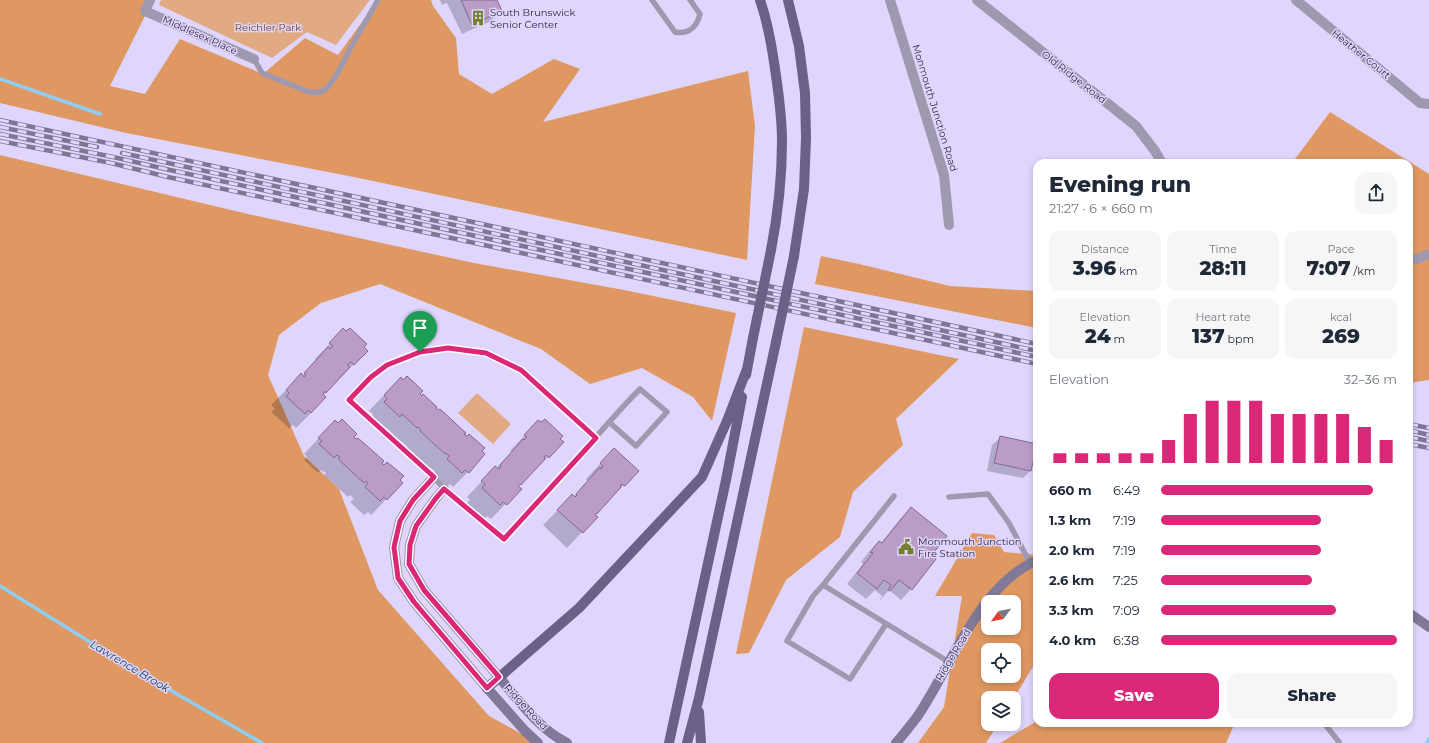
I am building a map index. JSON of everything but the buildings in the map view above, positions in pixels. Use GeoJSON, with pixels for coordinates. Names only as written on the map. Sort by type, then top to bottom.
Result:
{"type":"FeatureCollection","features":[{"type":"Feature","properties":{"kind":"main road"},"geometry":{"type":"LineString","coordinates":[[669,743],[726,480],[777,220],[782,140],[778,91],[772,46],[760,0]]}},
{"type":"Feature","properties":{"kind":"main road"},"geometry":{"type":"LineString","coordinates":[[687,743],[699,698],[776,342],[794,256],[804,189],[806,138],[805,94],[799,46],[788,0]]}},
{"type":"Feature","properties":{"kind":"main road"},"geometry":{"type":"LineString","coordinates":[[487,688],[579,608],[702,477],[727,421],[747,369]]}},
{"type":"Feature","properties":{"kind":"main road"},"geometry":{"type":"LineString","coordinates":[[699,698],[701,743]]}},
{"type":"Feature","properties":{"kind":"street","name":"Middlesex Place"},"geometry":{"type":"LineString","coordinates":[[150,0],[146,11],[254,59]]}},
{"type":"Feature","properties":{"kind":"street","name":"Monmouth Junction Road"},"geometry":{"type":"LineString","coordinates":[[890,0],[944,175],[949,225]]}},
{"type":"Feature","properties":{"kind":"street","name":"Old Ridge Road"},"geometry":{"type":"LineString","coordinates":[[977,0],[1136,126],[1160,159]]}},
{"type":"Feature","properties":{"kind":"street","name":"Heather Court"},"geometry":{"type":"LineString","coordinates":[[1296,0],[1420,103],[1429,104]]}},
{"type":"Feature","properties":{"kind":"street"},"geometry":{"type":"LineString","coordinates":[[1413,260],[1429,254]]}},
{"type":"Feature","properties":{"kind":"street","name":"Ridge Road"},"geometry":{"type":"LineString","coordinates":[[434,477],[413,500],[400,521],[394,547],[398,578],[414,602],[487,688],[525,731],[538,743]]}},
{"type":"Feature","properties":{"kind":"street","name":"Ridge Road"},"geometry":{"type":"LineString","coordinates":[[444,489],[416,526],[410,545],[409,564],[424,590],[525,708],[548,731],[567,743]]}},
{"type":"Feature","properties":{"kind":"street","name":"Ridge Road"},"geometry":{"type":"LineString","coordinates":[[896,743],[918,716],[974,620],[985,605],[1003,583],[1033,562]]}},
{"type":"Feature","properties":{"kind":"street"},"geometry":{"type":"LineString","coordinates":[[1413,616],[1429,627]]}},
{"type":"Feature","properties":{"kind":"lane"},"geometry":{"type":"LineString","coordinates":[[254,59],[262,73],[309,92],[321,92],[328,87],[336,76],[378,0]]}},
{"type":"Feature","properties":{"kind":"lane"},"geometry":{"type":"LineString","coordinates":[[652,0],[675,32],[680,33],[691,30],[698,21],[700,14],[690,0]]}},
{"type":"Feature","properties":{"kind":"lane"},"geometry":{"type":"LineString","coordinates":[[596,438],[521,370],[486,353],[448,348],[420,352],[387,365],[371,377],[349,400],[434,477],[444,489],[504,539],[596,438],[609,422],[640,389],[667,412],[636,446],[609,422]]}},
{"type":"Feature","properties":{"kind":"lane"},"geometry":{"type":"LineString","coordinates":[[949,497],[988,494],[1010,523],[1033,562]]}},
{"type":"Feature","properties":{"kind":"lane"},"geometry":{"type":"LineString","coordinates":[[886,624],[850,679],[787,641],[813,596],[894,496]]}},
{"type":"Feature","properties":{"kind":"lane"},"geometry":{"type":"LineString","coordinates":[[823,585],[949,662]]}},
{"type":"Feature","properties":{"kind":"lane"},"geometry":{"type":"LineString","coordinates":[[1327,727],[1339,742]]}},
{"type":"Feature","properties":{"kind":"green space","name":"Reichler Park"},"geometry":{"type":"Polygon","coordinates":[[[161,0],[370,0],[336,45],[307,32],[272,58],[159,5],[161,0]]]}},
{"type":"Feature","properties":{"kind":"green space"},"geometry":{"type":"Polygon","coordinates":[[[477,393],[511,424],[493,444],[458,413],[477,393]]]}},
{"type":"Feature","properties":{"kind":"shaded area"},"geometry":{"type":"Polygon","coordinates":[[[0,0],[153,0],[110,86],[145,94],[180,39],[263,74],[305,38],[338,55],[378,0],[431,0],[433,6],[456,38],[459,74],[492,94],[554,59],[580,69],[543,122],[748,71],[755,126],[747,260],[354,177],[126,133],[0,103],[0,0]]]}},
{"type":"Feature","properties":{"kind":"shaded area"},"geometry":{"type":"Polygon","coordinates":[[[1330,112],[1405,159],[1295,159],[1330,112]]]}},
{"type":"Feature","properties":{"kind":"shaded area"},"geometry":{"type":"Polygon","coordinates":[[[0,155],[248,214],[474,263],[624,290],[736,313],[712,421],[693,397],[642,368],[590,384],[541,349],[380,284],[321,303],[279,335],[268,375],[304,456],[339,489],[378,590],[489,716],[538,743],[0,743],[0,155]]]}},
{"type":"Feature","properties":{"kind":"shaded area"},"geometry":{"type":"Polygon","coordinates":[[[1413,164],[1429,174],[1429,380],[1413,382],[1413,164]]]}},
{"type":"Feature","properties":{"kind":"shaded area"},"geometry":{"type":"Polygon","coordinates":[[[821,256],[950,286],[1033,291],[1033,327],[815,284],[821,256]]]}},
{"type":"Feature","properties":{"kind":"shaded area"},"geometry":{"type":"Polygon","coordinates":[[[804,327],[959,359],[896,419],[903,445],[853,492],[840,537],[786,580],[749,653],[736,654],[804,327]]]}},
{"type":"Feature","properties":{"kind":"shaded area"},"geometry":{"type":"Polygon","coordinates":[[[972,533],[994,535],[1004,552],[1033,555],[1033,667],[1018,691],[981,691],[981,731],[994,731],[986,743],[918,743],[944,707],[962,596],[935,596],[972,533]]]}},
{"type":"Feature","properties":{"kind":"shaded area"},"geometry":{"type":"Polygon","coordinates":[[[1033,723],[1033,727],[1233,727],[1226,743],[1000,743],[1033,723]]]}},
{"type":"Feature","properties":{"kind":"waterway"},"geometry":{"type":"LineString","coordinates":[[0,79],[100,114]]}},
{"type":"Feature","properties":{"kind":"waterway","name":"Lawrence Brook"},"geometry":{"type":"LineString","coordinates":[[0,586],[130,667],[262,743]]}},
{"type":"Feature","properties":{"kind":"waterway","name":"Lawrence Brook"},"geometry":{"type":"LineString","coordinates":[[1427,743],[1429,739]]}},
{"type":"Feature","properties":{"kind":"railway"},"geometry":{"type":"LineString","coordinates":[[0,120],[1033,343]]}},
{"type":"Feature","properties":{"kind":"railway"},"geometry":{"type":"LineString","coordinates":[[0,127],[97,147]]}},
{"type":"Feature","properties":{"kind":"railway"},"geometry":{"type":"LineString","coordinates":[[0,134],[113,157],[1033,356]]}},
{"type":"Feature","properties":{"kind":"railway"},"geometry":{"type":"LineString","coordinates":[[0,141],[111,163],[168,177],[1033,363]]}},
{"type":"Feature","properties":{"kind":"railway"},"geometry":{"type":"LineString","coordinates":[[122,153],[1033,350]]}},
{"type":"Feature","properties":{"kind":"railway"},"geometry":{"type":"LineString","coordinates":[[1413,425],[1429,428]]}},
{"type":"Feature","properties":{"kind":"railway"},"geometry":{"type":"LineString","coordinates":[[1413,431],[1429,435]]}},
{"type":"Feature","properties":{"kind":"railway"},"geometry":{"type":"LineString","coordinates":[[1413,438],[1429,441]]}},
{"type":"Feature","properties":{"kind":"railway"},"geometry":{"type":"LineString","coordinates":[[1413,445],[1429,448]]}},
{"type":"Feature","properties":{"kind":"place","name":"South Brunswick Senior Center"},"geometry":{"type":"Point","coordinates":[478,18]}},
{"type":"Feature","properties":{"kind":"place","name":"Monmouth Junction Fire Station"},"geometry":{"type":"Point","coordinates":[906,547]}},
{"type":"Feature","properties":{"kind":"route"},"geometry":{"type":"LineString","coordinates":[[448,348],[486,353],[521,370],[596,438],[504,539],[444,489],[416,526],[410,545],[409,564],[424,590],[499,677],[487,688],[414,602],[398,578],[394,547],[400,521],[413,500],[434,477],[349,400],[371,377],[387,365],[420,352],[448,348]]}}]}
